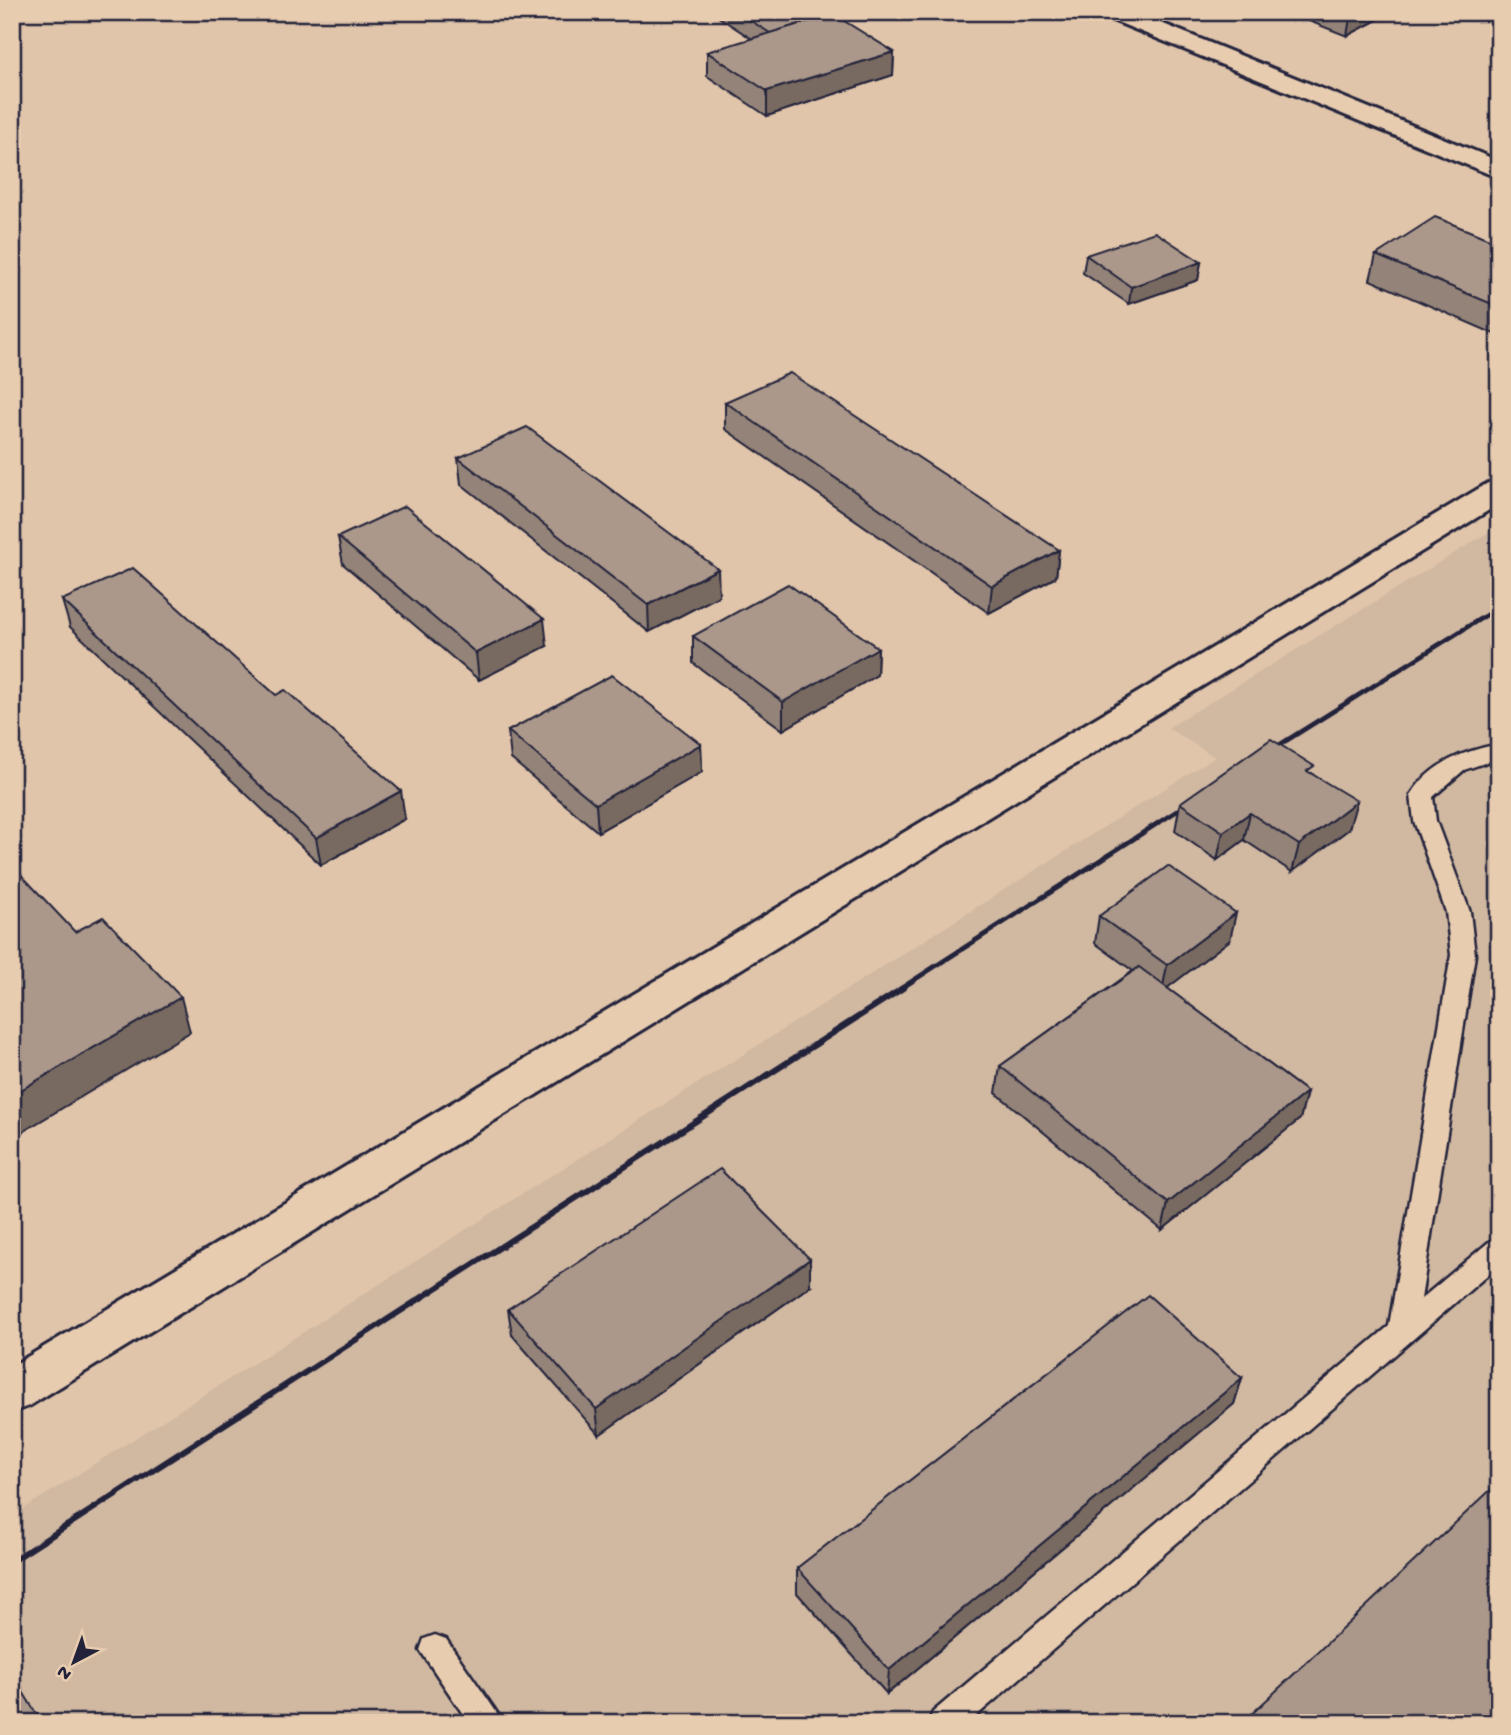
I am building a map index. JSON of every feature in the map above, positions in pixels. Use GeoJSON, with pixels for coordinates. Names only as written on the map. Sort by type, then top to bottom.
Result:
{"type":"FeatureCollection","features":[{"type":"Feature","properties":{"kind":"street"},"geometry":{"type":"LineString","coordinates":[[1113,12],[1499,170]]}},
{"type":"Feature","properties":{"kind":"street"},"geometry":{"type":"LineString","coordinates":[[12,1391],[1499,491]]}},
{"type":"Feature","properties":{"kind":"lane"},"geometry":{"type":"LineString","coordinates":[[1402,1331],[1463,955],[1458,912],[1425,821],[1422,795],[1441,773],[1471,756],[1499,751]]}},
{"type":"Feature","properties":{"kind":"lane"},"geometry":{"type":"LineString","coordinates":[[944,1723],[1499,1249]]}},
{"type":"Feature","properties":{"kind":"lane"},"geometry":{"type":"LineString","coordinates":[[435,1650],[488,1723]]}},
{"type":"Feature","properties":{"kind":"shaded area"},"geometry":{"type":"Polygon","coordinates":[[[1499,526],[1499,1723],[12,1723],[12,1516],[1215,757],[1168,728],[1499,526]]]}},
{"type":"Feature","properties":{"kind":"building"},"geometry":{"type":"Polygon","coordinates":[[[737,12],[837,12],[843,16],[838,18],[833,14],[770,33],[737,12]]]}},
{"type":"Feature","properties":{"kind":"building"},"geometry":{"type":"Polygon","coordinates":[[[833,14],[894,52],[767,91],[707,52],[833,14]]]}},
{"type":"Feature","properties":{"kind":"building"},"geometry":{"type":"Polygon","coordinates":[[[1435,217],[1499,243],[1499,307],[1376,255],[1435,217]]]}},
{"type":"Feature","properties":{"kind":"building"},"geometry":{"type":"Polygon","coordinates":[[[1155,232],[1201,262],[1131,287],[1086,255],[1155,232]]]}},
{"type":"Feature","properties":{"kind":"building"},"geometry":{"type":"Polygon","coordinates":[[[790,373],[1059,550],[992,586],[725,402],[790,373]]]}},
{"type":"Feature","properties":{"kind":"building"},"geometry":{"type":"Polygon","coordinates":[[[527,427],[718,569],[648,605],[458,458],[527,427]]]}},
{"type":"Feature","properties":{"kind":"building"},"geometry":{"type":"Polygon","coordinates":[[[405,506],[544,619],[476,653],[338,537],[405,506]]]}},
{"type":"Feature","properties":{"kind":"building"},"geometry":{"type":"Polygon","coordinates":[[[133,568],[276,695],[285,690],[401,791],[316,838],[62,600],[133,568]]]}},
{"type":"Feature","properties":{"kind":"building"},"geometry":{"type":"Polygon","coordinates":[[[788,584],[878,648],[783,702],[693,636],[788,584]]]}},
{"type":"Feature","properties":{"kind":"building"},"geometry":{"type":"Polygon","coordinates":[[[612,675],[701,744],[596,804],[508,731],[612,675]]]}},
{"type":"Feature","properties":{"kind":"building"},"geometry":{"type":"Polygon","coordinates":[[[1271,739],[1314,766],[1307,771],[1357,801],[1299,845],[1250,813],[1223,832],[1180,803],[1271,739]]]}},
{"type":"Feature","properties":{"kind":"building"},"geometry":{"type":"Polygon","coordinates":[[[12,865],[75,932],[103,917],[181,997],[12,1095],[12,865]]]}},
{"type":"Feature","properties":{"kind":"building"},"geometry":{"type":"Polygon","coordinates":[[[1168,866],[1236,913],[1167,965],[1099,916],[1168,866]]]}},
{"type":"Feature","properties":{"kind":"building"},"geometry":{"type":"Polygon","coordinates":[[[1139,967],[1307,1092],[1168,1203],[1000,1066],[1139,967]]]}},
{"type":"Feature","properties":{"kind":"building"},"geometry":{"type":"Polygon","coordinates":[[[720,1169],[810,1259],[596,1409],[508,1309],[720,1169]]]}},
{"type":"Feature","properties":{"kind":"building"},"geometry":{"type":"Polygon","coordinates":[[[1148,1295],[1242,1378],[889,1670],[797,1568],[1148,1295]]]}},
{"type":"Feature","properties":{"kind":"building"},"geometry":{"type":"Polygon","coordinates":[[[1499,1482],[1499,1723],[1242,1723],[1499,1482]]]}},
{"type":"Feature","properties":{"kind":"building"},"geometry":{"type":"Polygon","coordinates":[[[12,1674],[42,1723],[12,1723],[12,1674]]]}},
{"type":"Feature","properties":{"kind":"railway"},"geometry":{"type":"LineString","coordinates":[[1265,754],[1499,607]]}},
{"type":"Feature","properties":{"kind":"railway"},"geometry":{"type":"LineString","coordinates":[[900,989],[1197,798]]}},
{"type":"Feature","properties":{"kind":"railway"},"geometry":{"type":"LineString","coordinates":[[12,1561],[903,988]]}}]}
